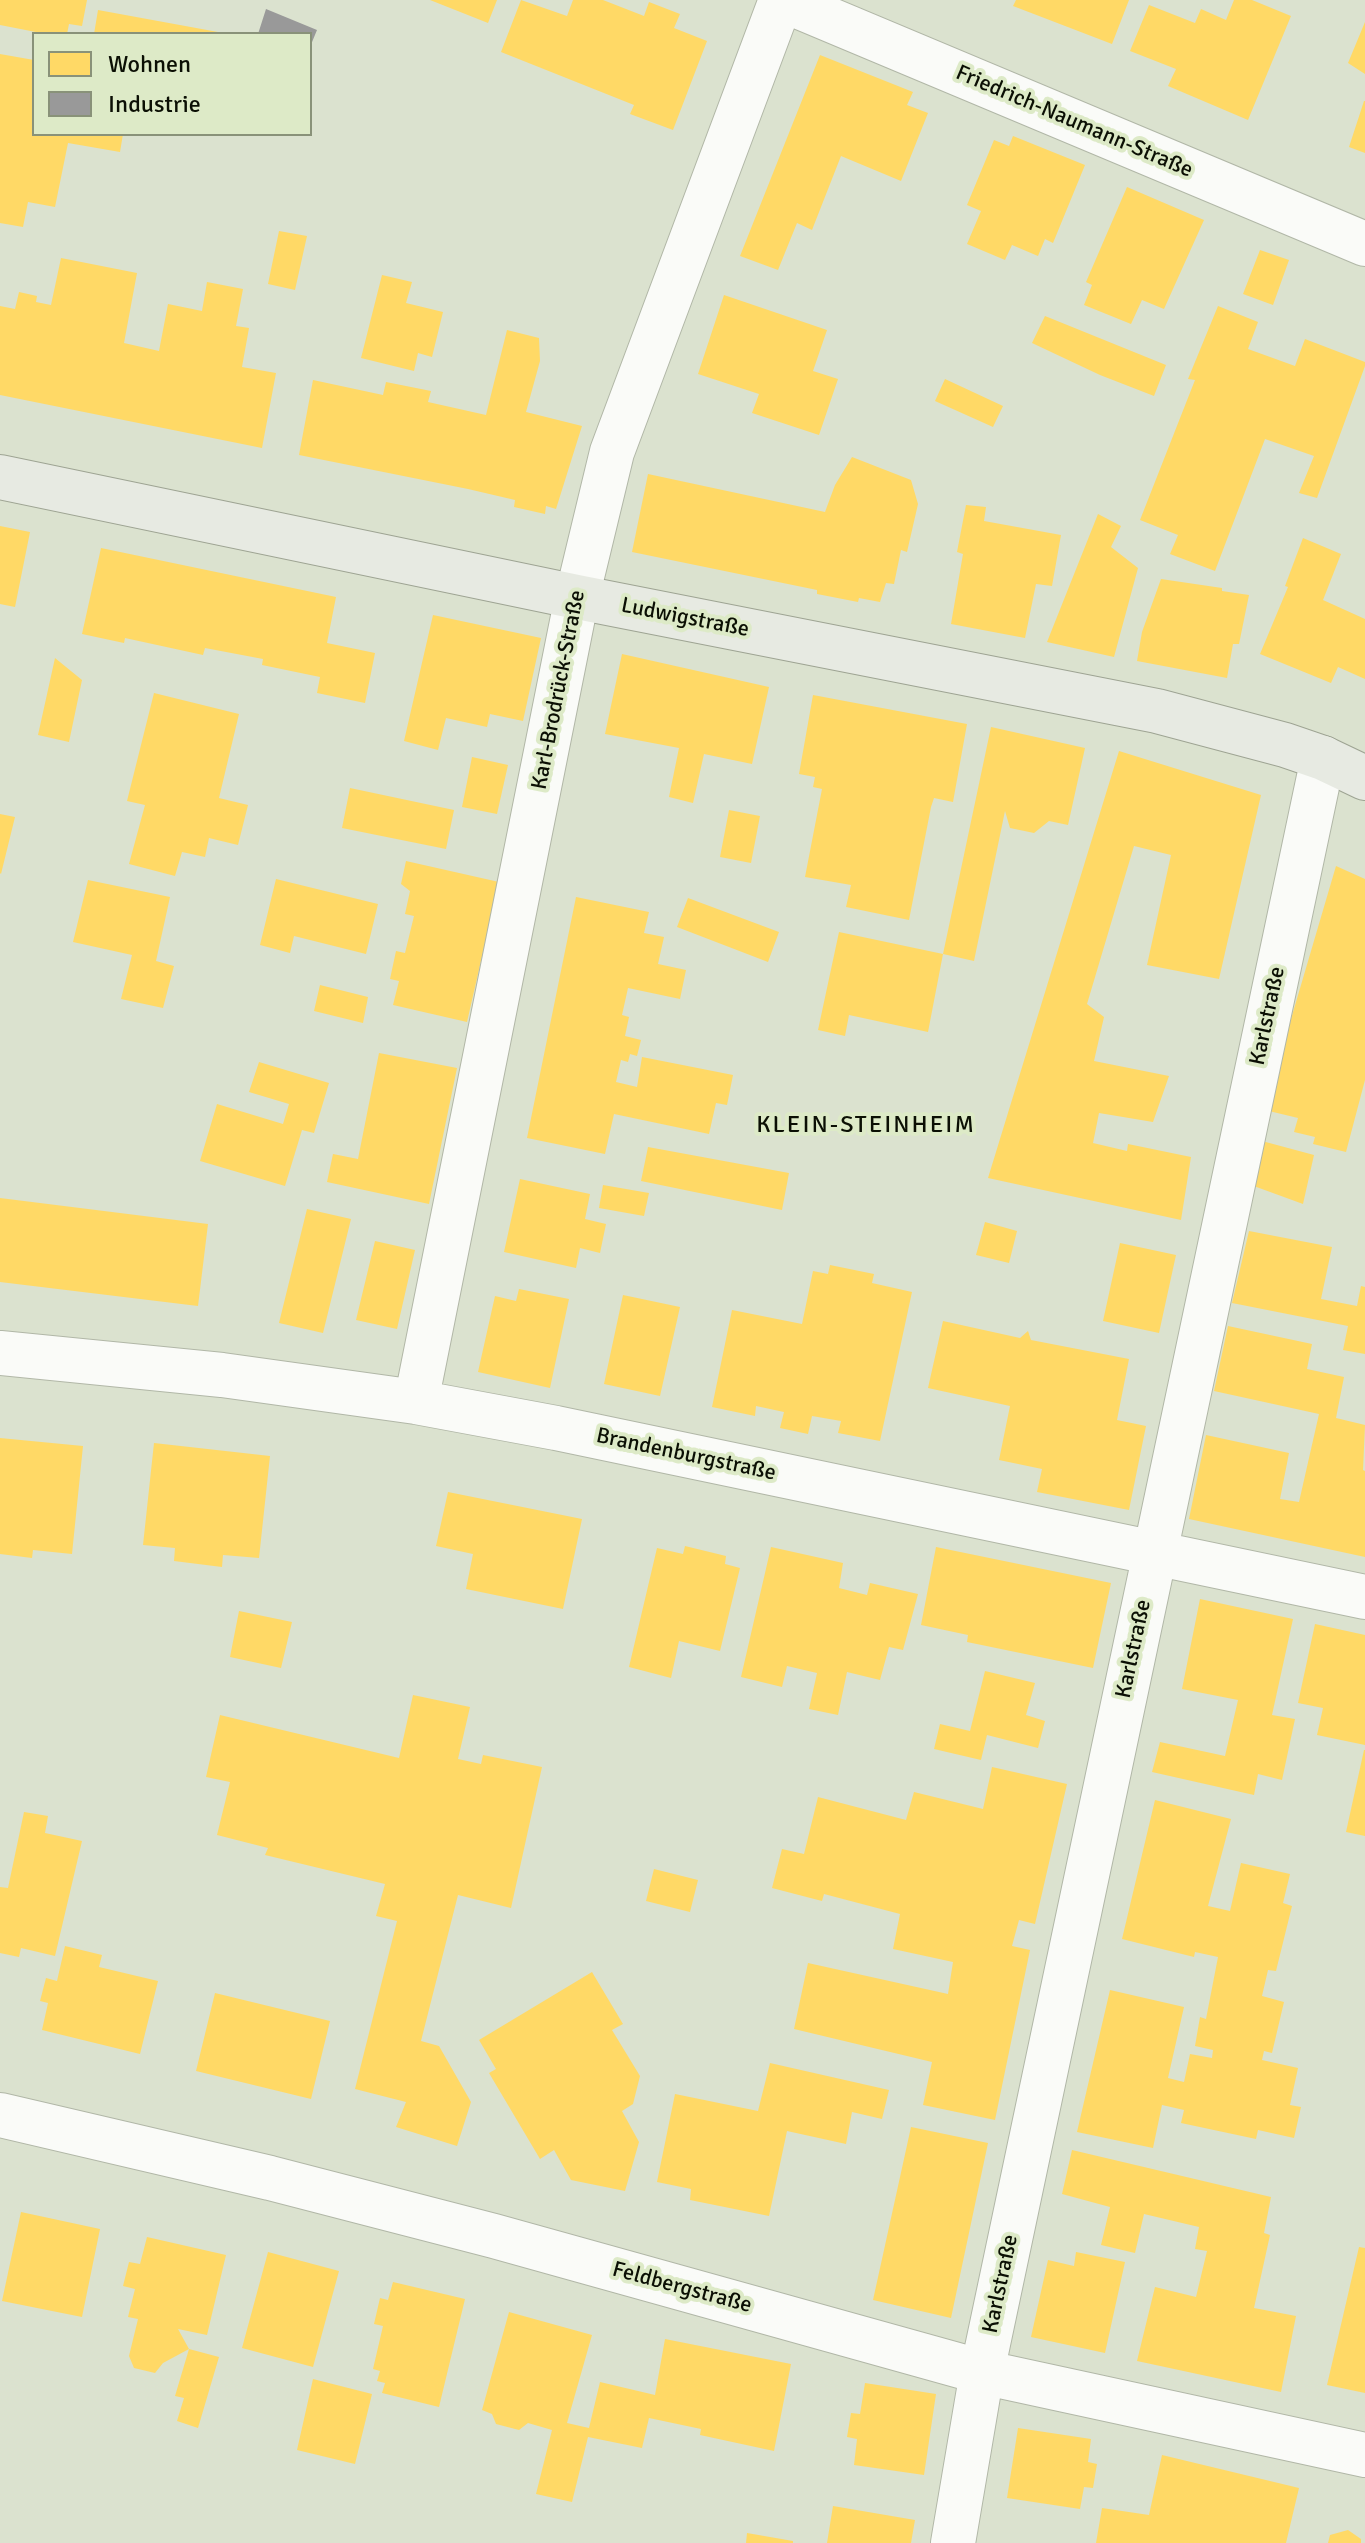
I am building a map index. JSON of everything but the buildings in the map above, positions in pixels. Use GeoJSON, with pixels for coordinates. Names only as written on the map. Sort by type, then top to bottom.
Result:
{"type":"FeatureCollection","features":[{"type":"Feature","properties":{"kind":"main road","name":"Ludwigstraße"},"geometry":{"type":"LineString","coordinates":[[0,477],[577,597],[1157,711],[1239,731],[1323,758],[1365,778]]}},
{"type":"Feature","properties":{"kind":"street","name":"Friedrich-Naumann-Straße"},"geometry":{"type":"LineString","coordinates":[[782,0],[1365,244]]}},
{"type":"Feature","properties":{"kind":"street","name":"Karl-Brodrück-Straße"},"geometry":{"type":"LineString","coordinates":[[416,1402],[577,597],[618,430],[782,0]]}},
{"type":"Feature","properties":{"kind":"street","name":"Karlstraße"},"geometry":{"type":"LineString","coordinates":[[953,2543],[982,2372],[1323,758]]}},
{"type":"Feature","properties":{"kind":"street","name":"Brandenburgstraße"},"geometry":{"type":"LineString","coordinates":[[0,1353],[222,1375],[416,1402],[556,1428],[1365,1597]]}},
{"type":"Feature","properties":{"kind":"street","name":"Feldbergstraße"},"geometry":{"type":"LineString","coordinates":[[0,2115],[285,2181],[982,2372],[1365,2455]]}},
{"type":"Feature","properties":{"kind":"district","name":"KLEIN-STEINHEIM"},"geometry":{"type":"Point","coordinates":[866,1126]}}]}
